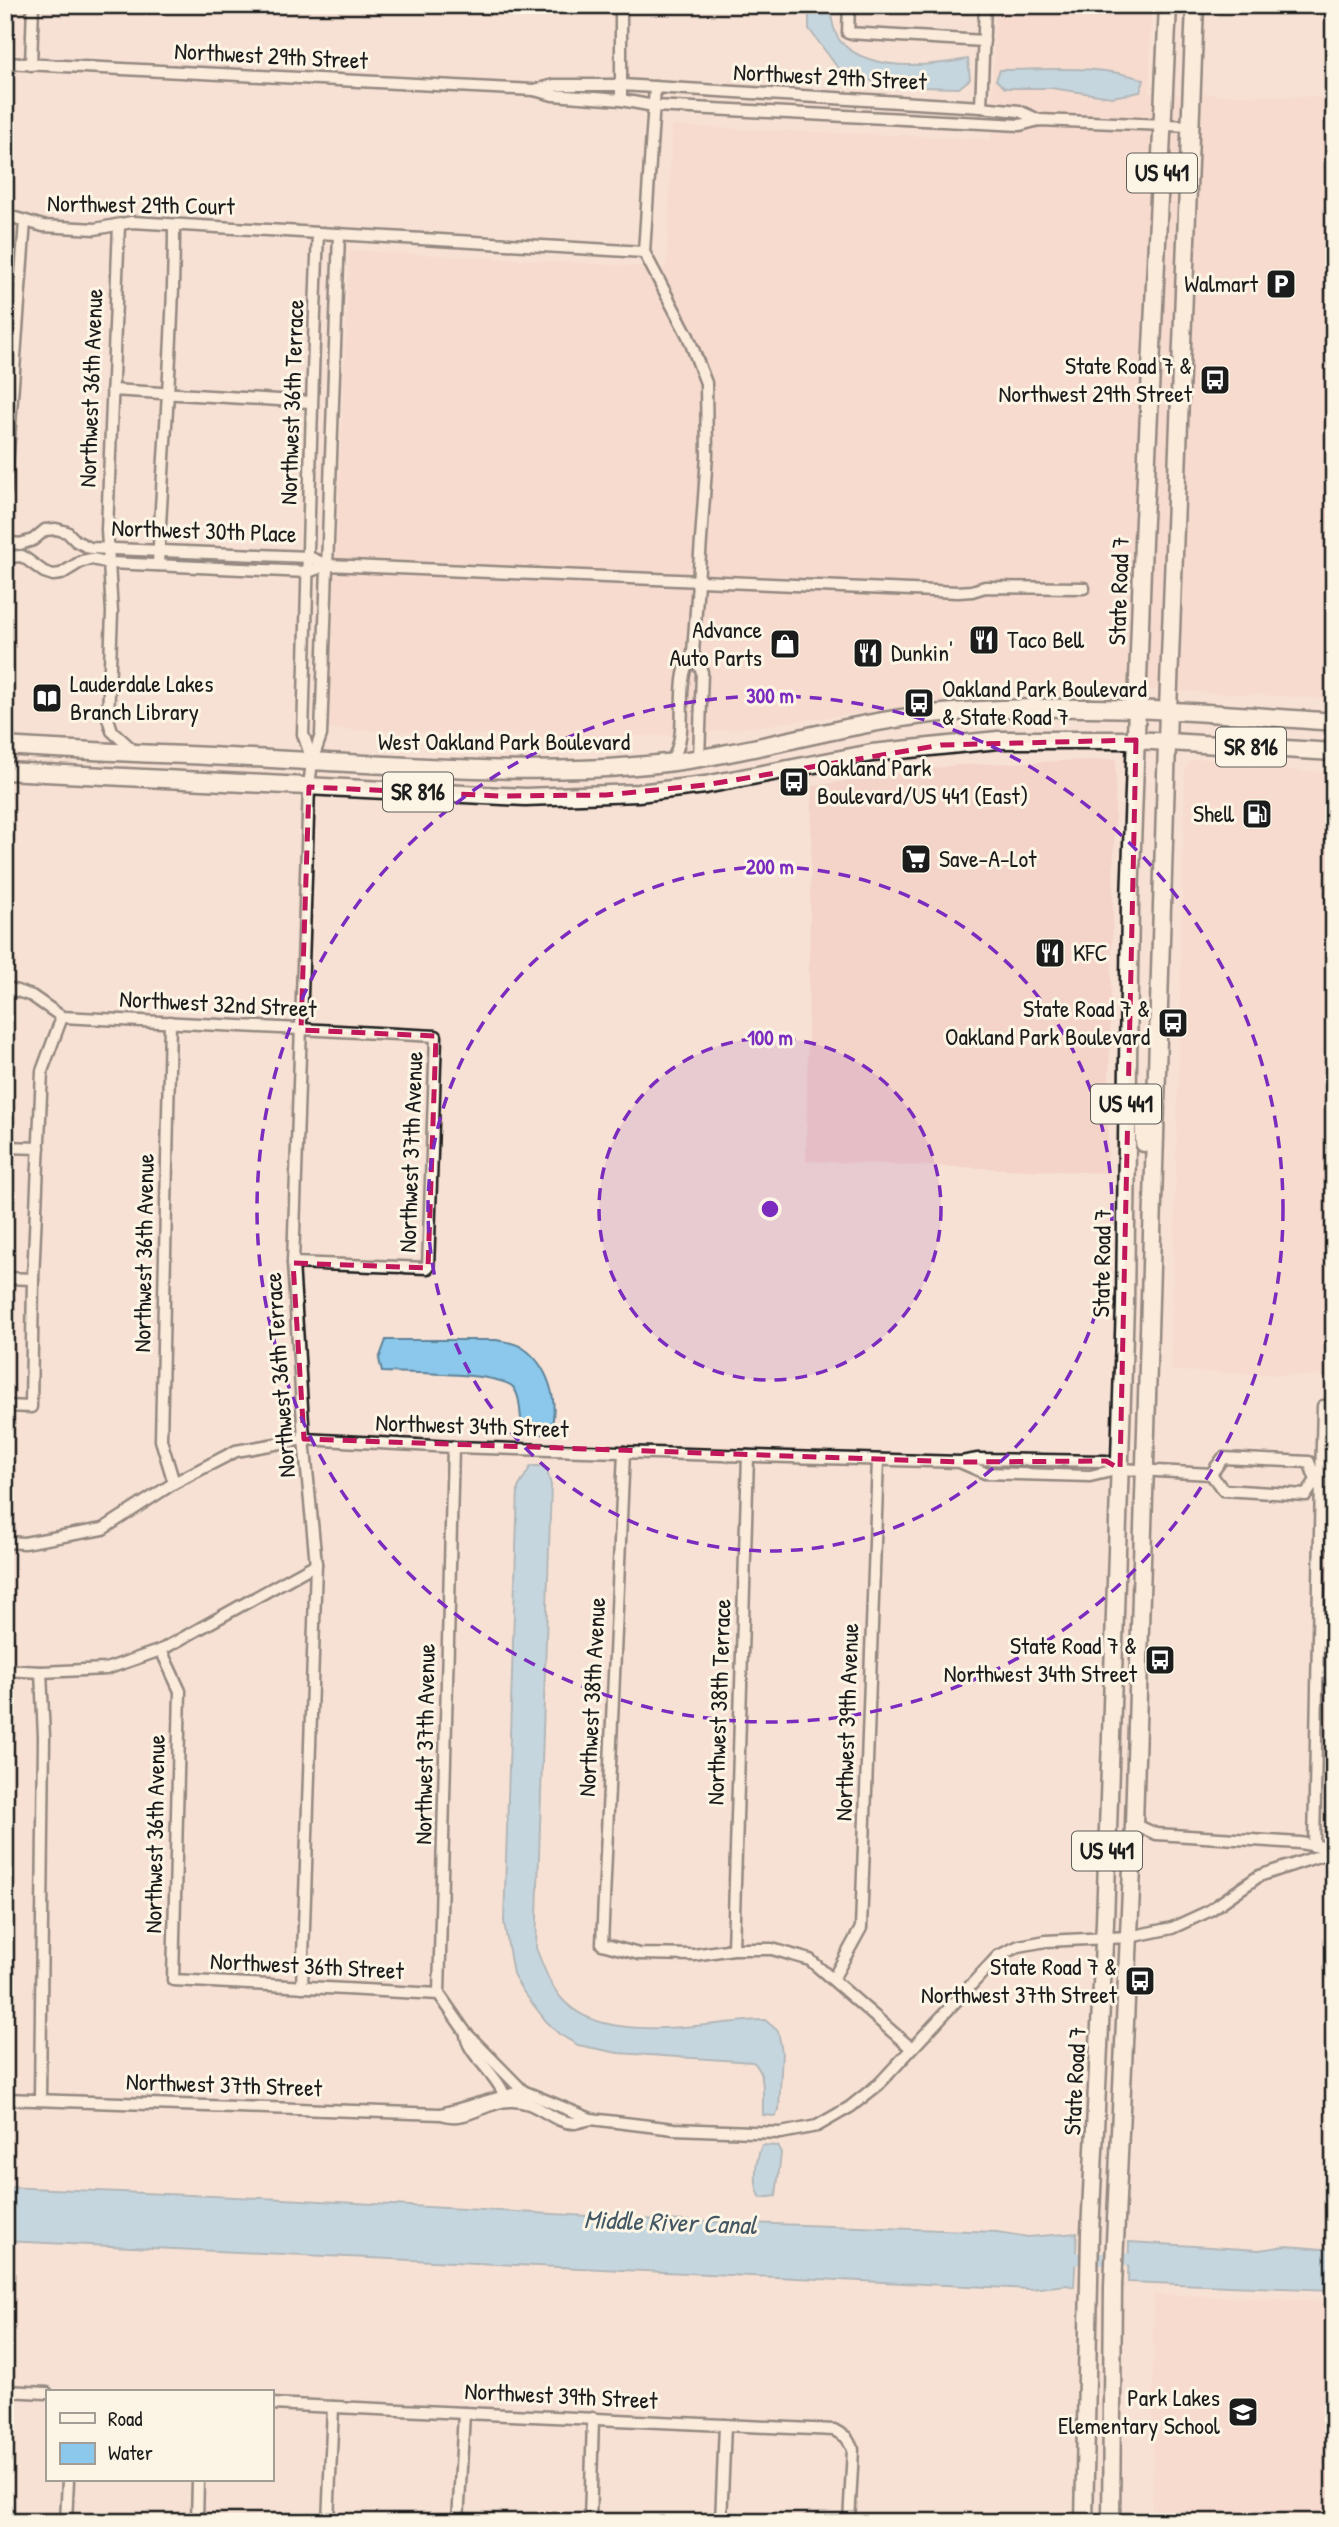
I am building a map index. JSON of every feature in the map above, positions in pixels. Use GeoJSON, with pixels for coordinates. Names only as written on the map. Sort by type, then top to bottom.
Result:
{"type":"FeatureCollection","features":[{"type":"Feature","properties":{"kind":"main road","name":"State Road 7"},"geometry":{"type":"LineString","coordinates":[[1084,2522],[1090,2234],[1104,1938],[1125,1304],[1130,901],[1168,5]]}},
{"type":"Feature","properties":{"kind":"main road","name":"State Road 7"},"geometry":{"type":"LineString","coordinates":[[1111,2522],[1113,2286],[1129,1937],[1168,710],[1195,5]]}},
{"type":"Feature","properties":{"kind":"main road","name":"West Oakland Park Boulevard"},"geometry":{"type":"LineString","coordinates":[[7,747],[509,770],[599,769],[699,758],[839,728],[932,714],[1025,708],[1137,708],[1334,722]]}},
{"type":"Feature","properties":{"kind":"main road","name":"West Oakland Park Boulevard"},"geometry":{"type":"LineString","coordinates":[[5,771],[524,797],[606,795],[705,785],[863,754],[1031,739],[1167,741],[1334,752]]}},
{"type":"Feature","properties":{"kind":"main road"},"geometry":{"type":"LineString","coordinates":[[667,789],[699,758]]}},
{"type":"Feature","properties":{"kind":"main road"},"geometry":{"type":"LineString","coordinates":[[1126,1105],[1138,1108],[1144,1125],[1142,1214],[1151,1242]]}},
{"type":"Feature","properties":{"kind":"street"},"geometry":{"type":"LineString","coordinates":[[31,65],[33,5]]}},
{"type":"Feature","properties":{"kind":"street"},"geometry":{"type":"LineString","coordinates":[[621,5],[621,100]]}},
{"type":"Feature","properties":{"kind":"street"},"geometry":{"type":"LineString","coordinates":[[849,5],[848,33],[984,41]]}},
{"type":"Feature","properties":{"kind":"street"},"geometry":{"type":"LineString","coordinates":[[981,107],[985,5]]}},
{"type":"Feature","properties":{"kind":"street","name":"Northwest 29th Street"},"geometry":{"type":"LineString","coordinates":[[5,63],[534,90],[554,95],[621,100],[654,106],[974,124],[1020,125],[1039,120],[1191,126]]}},
{"type":"Feature","properties":{"kind":"street","name":"Northwest 29th Street"},"geometry":{"type":"LineString","coordinates":[[534,90],[554,85],[655,87],[981,107],[1019,111],[1039,120]]}},
{"type":"Feature","properties":{"kind":"street"},"geometry":{"type":"LineString","coordinates":[[655,87],[644,252],[688,336],[706,383],[707,454],[693,653],[684,672],[681,738],[671,762]]}},
{"type":"Feature","properties":{"kind":"street","name":"Northwest 29th Court"},"geometry":{"type":"LineString","coordinates":[[5,215],[43,226],[95,229],[132,222],[318,233]]}},
{"type":"Feature","properties":{"kind":"street"},"geometry":{"type":"LineString","coordinates":[[5,493],[9,384],[25,221]]}},
{"type":"Feature","properties":{"kind":"street","name":"Northwest 36th Avenue"},"geometry":{"type":"LineString","coordinates":[[119,225],[107,530],[111,639],[108,718],[112,731],[135,752]]}},
{"type":"Feature","properties":{"kind":"street"},"geometry":{"type":"LineString","coordinates":[[158,565],[173,301],[174,225]]}},
{"type":"Feature","properties":{"kind":"street"},"geometry":{"type":"LineString","coordinates":[[318,233],[644,252]]}},
{"type":"Feature","properties":{"kind":"street","name":"Northwest 36th Terrace"},"geometry":{"type":"LineString","coordinates":[[312,761],[303,734],[318,233]]}},
{"type":"Feature","properties":{"kind":"street","name":"Northwest 36th Terrace"},"geometry":{"type":"LineString","coordinates":[[302,1987],[316,1564],[304,1439],[293,1263],[309,787],[312,761],[321,735],[340,234]]}},
{"type":"Feature","properties":{"kind":"street"},"geometry":{"type":"LineString","coordinates":[[112,390],[311,402]]}},
{"type":"Feature","properties":{"kind":"street","name":"Northwest 30th Place"},"geometry":{"type":"LineString","coordinates":[[5,542],[20,544],[33,540],[45,530],[56,529],[67,532],[76,541],[90,548],[309,557],[327,565]]}},
{"type":"Feature","properties":{"kind":"street","name":"Northwest 30th Place"},"geometry":{"type":"LineString","coordinates":[[5,557],[22,556],[44,572],[53,575],[61,574],[82,561],[92,559],[110,563],[308,572],[327,565]]}},
{"type":"Feature","properties":{"kind":"street"},"geometry":{"type":"LineString","coordinates":[[327,565],[958,592],[985,587],[1084,588]]}},
{"type":"Feature","properties":{"kind":"street"},"geometry":{"type":"LineString","coordinates":[[693,653],[702,672],[699,758]]}},
{"type":"Feature","properties":{"kind":"street"},"geometry":{"type":"LineString","coordinates":[[5,987],[32,996],[62,1017],[42,1071],[33,1279],[31,1407],[5,1406]]}},
{"type":"Feature","properties":{"kind":"street","name":"Northwest 32nd Street"},"geometry":{"type":"LineString","coordinates":[[62,1017],[436,1036]]}},
{"type":"Feature","properties":{"kind":"street","name":"Northwest 36th Avenue"},"geometry":{"type":"LineString","coordinates":[[170,1023],[161,1440],[174,1483]]}},
{"type":"Feature","properties":{"kind":"street","name":"Northwest 37th Avenue"},"geometry":{"type":"LineString","coordinates":[[293,1263],[428,1268],[436,1036]]}},
{"type":"Feature","properties":{"kind":"street"},"geometry":{"type":"LineString","coordinates":[[5,1147],[39,1149]]}},
{"type":"Feature","properties":{"kind":"street"},"geometry":{"type":"LineString","coordinates":[[5,1278],[33,1279]]}},
{"type":"Feature","properties":{"kind":"street"},"geometry":{"type":"LineString","coordinates":[[1314,1846],[1319,1672],[1319,1480],[1323,1406],[1334,1406]]}},
{"type":"Feature","properties":{"kind":"street","name":"Northwest 34th Street"},"geometry":{"type":"LineString","coordinates":[[5,1542],[24,1543],[103,1529],[174,1483],[236,1451],[304,1439],[453,1447],[877,1460],[1106,1461],[1120,1469]]}},
{"type":"Feature","properties":{"kind":"street","name":"Northwest 37th Avenue"},"geometry":{"type":"LineString","coordinates":[[439,1994],[453,1447]]}},
{"type":"Feature","properties":{"kind":"street","name":"Northwest 38th Avenue"},"geometry":{"type":"LineString","coordinates":[[624,1452],[602,1944],[639,1954],[694,1955],[733,1950]]}},
{"type":"Feature","properties":{"kind":"street","name":"Northwest 38th Terrace"},"geometry":{"type":"LineString","coordinates":[[733,1950],[748,1456]]}},
{"type":"Feature","properties":{"kind":"street"},"geometry":{"type":"LineString","coordinates":[[1211,1474],[1223,1458],[1309,1462],[1319,1480]]}},
{"type":"Feature","properties":{"kind":"street","name":"Northwest 39th Avenue"},"geometry":{"type":"LineString","coordinates":[[833,1979],[861,1928],[877,1460]]}},
{"type":"Feature","properties":{"kind":"street","name":"Northwest 34th Street"},"geometry":{"type":"LineString","coordinates":[[961,1462],[985,1473],[1090,1476],[1120,1469],[1211,1474],[1223,1490],[1306,1495],[1319,1480]]}},
{"type":"Feature","properties":{"kind":"street"},"geometry":{"type":"LineString","coordinates":[[1320,1543],[1334,1543]]}},
{"type":"Feature","properties":{"kind":"street"},"geometry":{"type":"LineString","coordinates":[[5,1670],[41,1672],[106,1669],[161,1650],[316,1564]]}},
{"type":"Feature","properties":{"kind":"street","name":"Northwest 36th Avenue"},"geometry":{"type":"LineString","coordinates":[[161,1650],[180,1691],[173,1980]]}},
{"type":"Feature","properties":{"kind":"street"},"geometry":{"type":"LineString","coordinates":[[40,2100],[44,1737],[41,1672]]}},
{"type":"Feature","properties":{"kind":"street"},"geometry":{"type":"LineString","coordinates":[[1319,1672],[1334,1673]]}},
{"type":"Feature","properties":{"kind":"street"},"geometry":{"type":"LineString","coordinates":[[1133,1824],[1156,1834],[1314,1846],[1334,1850]]}},
{"type":"Feature","properties":{"kind":"street","name":"Northwest 37th Street"},"geometry":{"type":"LineString","coordinates":[[5,2099],[441,2114],[453,2118],[506,2098],[525,2096],[560,2120],[575,2123],[591,2119],[674,2129],[781,2133],[817,2126],[879,2084],[998,1956],[1019,1946],[1046,1941],[1152,1934],[1209,1911],[1259,1876],[1334,1850]]}},
{"type":"Feature","properties":{"kind":"street"},"geometry":{"type":"LineString","coordinates":[[733,1950],[772,1949],[810,1960],[911,2048]]}},
{"type":"Feature","properties":{"kind":"street","name":"Northwest 36th Street"},"geometry":{"type":"LineString","coordinates":[[173,1980],[439,1994]]}},
{"type":"Feature","properties":{"kind":"street"},"geometry":{"type":"LineString","coordinates":[[439,1994],[466,2033],[525,2096]]}},
{"type":"Feature","properties":{"kind":"street"},"geometry":{"type":"LineString","coordinates":[[466,2033],[466,2042],[492,2073],[506,2098]]}},
{"type":"Feature","properties":{"kind":"street"},"geometry":{"type":"LineString","coordinates":[[5,2391],[46,2393]]}},
{"type":"Feature","properties":{"kind":"street","name":"Northwest 39th Street"},"geometry":{"type":"LineString","coordinates":[[273,2404],[834,2430],[846,2437],[853,2449],[849,2522]]}},
{"type":"Feature","properties":{"kind":"street"},"geometry":{"type":"LineString","coordinates":[[328,2522],[333,2407]]}},
{"type":"Feature","properties":{"kind":"street"},"geometry":{"type":"LineString","coordinates":[[458,2522],[464,2413]]}},
{"type":"Feature","properties":{"kind":"street"},"geometry":{"type":"LineString","coordinates":[[590,2522],[593,2418]]}},
{"type":"Feature","properties":{"kind":"street"},"geometry":{"type":"LineString","coordinates":[[721,2522],[725,2425]]}},
{"type":"Feature","properties":{"kind":"street"},"geometry":{"type":"LineString","coordinates":[[66,2522],[68,2482]]}},
{"type":"Feature","properties":{"kind":"street"},"geometry":{"type":"LineString","coordinates":[[197,2522],[198,2482]]}},
{"type":"Feature","properties":{"kind":"highlighted area"},"geometry":{"type":"Polygon","coordinates":[[[1136,740],[1120,1469],[1106,1461],[961,1462],[304,1439],[293,1263],[428,1268],[436,1036],[301,1030],[309,787],[500,796],[606,795],[705,785],[941,745],[1136,740]]]}},
{"type":"Feature","properties":{"kind":"shaded area"},"geometry":{"type":"Polygon","coordinates":[[[995,5],[1151,5],[1150,93],[1334,97],[1334,699],[1069,686],[690,735],[565,738],[329,729],[349,250],[666,268],[672,126],[991,139],[995,5]]]}},
{"type":"Feature","properties":{"kind":"shaded area"},"geometry":{"type":"Polygon","coordinates":[[[1199,758],[1252,767],[1334,773],[1334,1377],[1171,1371],[1185,769],[1190,761],[1199,758]]]}},
{"type":"Feature","properties":{"kind":"shaded area"},"geometry":{"type":"Polygon","coordinates":[[[1116,759],[1107,1173],[806,1161],[812,786],[957,765],[1116,759]]]}},
{"type":"Feature","properties":{"kind":"shaded area","name":"Park Lakes Elementary School"},"geometry":{"type":"Polygon","coordinates":[[[1153,2294],[1334,2301],[1334,2522],[1152,2522],[1153,2294]]]}},
{"type":"Feature","properties":{"kind":"water"},"geometry":{"type":"Polygon","coordinates":[[[809,5],[830,5],[838,38],[853,52],[868,59],[884,63],[919,65],[968,59],[970,79],[959,88],[920,87],[874,82],[838,68],[809,29],[809,5]]]}},
{"type":"Feature","properties":{"kind":"water"},"geometry":{"type":"Polygon","coordinates":[[[1000,70],[1091,70],[1144,80],[1140,92],[1112,97],[1051,88],[1005,88],[996,80],[1000,70]]]}},
{"type":"Feature","properties":{"kind":"water"},"geometry":{"type":"Polygon","coordinates":[[[386,1340],[496,1340],[520,1346],[532,1355],[545,1373],[554,1406],[551,1429],[544,1434],[529,1434],[523,1430],[516,1391],[504,1382],[471,1376],[382,1372],[379,1359],[386,1340]]]}},
{"type":"Feature","properties":{"kind":"water"},"geometry":{"type":"Polygon","coordinates":[[[531,1466],[542,1466],[547,1471],[551,1485],[536,1948],[548,1978],[561,1998],[586,2017],[635,2028],[765,2020],[778,2031],[782,2052],[779,2110],[775,2116],[763,2115],[762,2079],[753,2062],[618,2053],[578,2045],[559,2034],[546,2021],[513,1974],[504,1922],[518,1488],[531,1466]]]}},
{"type":"Feature","properties":{"kind":"water"},"geometry":{"type":"Polygon","coordinates":[[[762,2145],[778,2146],[781,2153],[776,2196],[761,2198],[756,2172],[762,2145]]]}},
{"type":"Feature","properties":{"kind":"water"},"geometry":{"type":"Polygon","coordinates":[[[5,2187],[659,2220],[997,2232],[1028,2237],[1077,2233],[1074,2287],[1067,2285],[1030,2289],[5,2241],[5,2187]]]}},
{"type":"Feature","properties":{"kind":"water"},"geometry":{"type":"Polygon","coordinates":[[[1129,2242],[1259,2250],[1287,2246],[1334,2250],[1334,2290],[1128,2282],[1129,2242]]]}},
{"type":"Feature","properties":{"kind":"waterway","name":"Middle River Canal"},"geometry":{"type":"LineString","coordinates":[[1062,2258],[1145,2260]]}},
{"type":"Feature","properties":{"kind":"place","name":"Walmart"},"geometry":{"type":"Point","coordinates":[1281,284]}},
{"type":"Feature","properties":{"kind":"place","name":"State Road 7 & Northwest 29th Street"},"geometry":{"type":"Point","coordinates":[1215,380]}},
{"type":"Feature","properties":{"kind":"place","name":"Taco Bell"},"geometry":{"type":"Point","coordinates":[984,640]}},
{"type":"Feature","properties":{"kind":"place","name":"Advance Auto Parts"},"geometry":{"type":"Point","coordinates":[785,644]}},
{"type":"Feature","properties":{"kind":"place","name":"Dunkin'"},"geometry":{"type":"Point","coordinates":[868,653]}},
{"type":"Feature","properties":{"kind":"place","name":"Lauderdale Lakes Branch Library"},"geometry":{"type":"Point","coordinates":[47,698]}},
{"type":"Feature","properties":{"kind":"place","name":"Oakland Park Boulevard & State Road 7"},"geometry":{"type":"Point","coordinates":[919,703]}},
{"type":"Feature","properties":{"kind":"place","name":"Oakland Park Boulevard/US 441 (East)"},"geometry":{"type":"Point","coordinates":[794,782]}},
{"type":"Feature","properties":{"kind":"place","name":"Shell"},"geometry":{"type":"Point","coordinates":[1257,814]}},
{"type":"Feature","properties":{"kind":"place","name":"Save-A-Lot"},"geometry":{"type":"Point","coordinates":[916,859]}},
{"type":"Feature","properties":{"kind":"place","name":"KFC"},"geometry":{"type":"Point","coordinates":[1050,953]}},
{"type":"Feature","properties":{"kind":"place","name":"State Road 7 & Oakland Park Boulevard"},"geometry":{"type":"Point","coordinates":[1173,1023]}},
{"type":"Feature","properties":{"kind":"place","name":"State Road 7 & Northwest 34th Street"},"geometry":{"type":"Point","coordinates":[1160,1660]}},
{"type":"Feature","properties":{"kind":"place","name":"State Road 7 & Northwest 37th Street"},"geometry":{"type":"Point","coordinates":[1140,1981]}},
{"type":"Feature","properties":{"kind":"place","name":"Park Lakes Elementary School"},"geometry":{"type":"Point","coordinates":[1243,2412]}}]}
